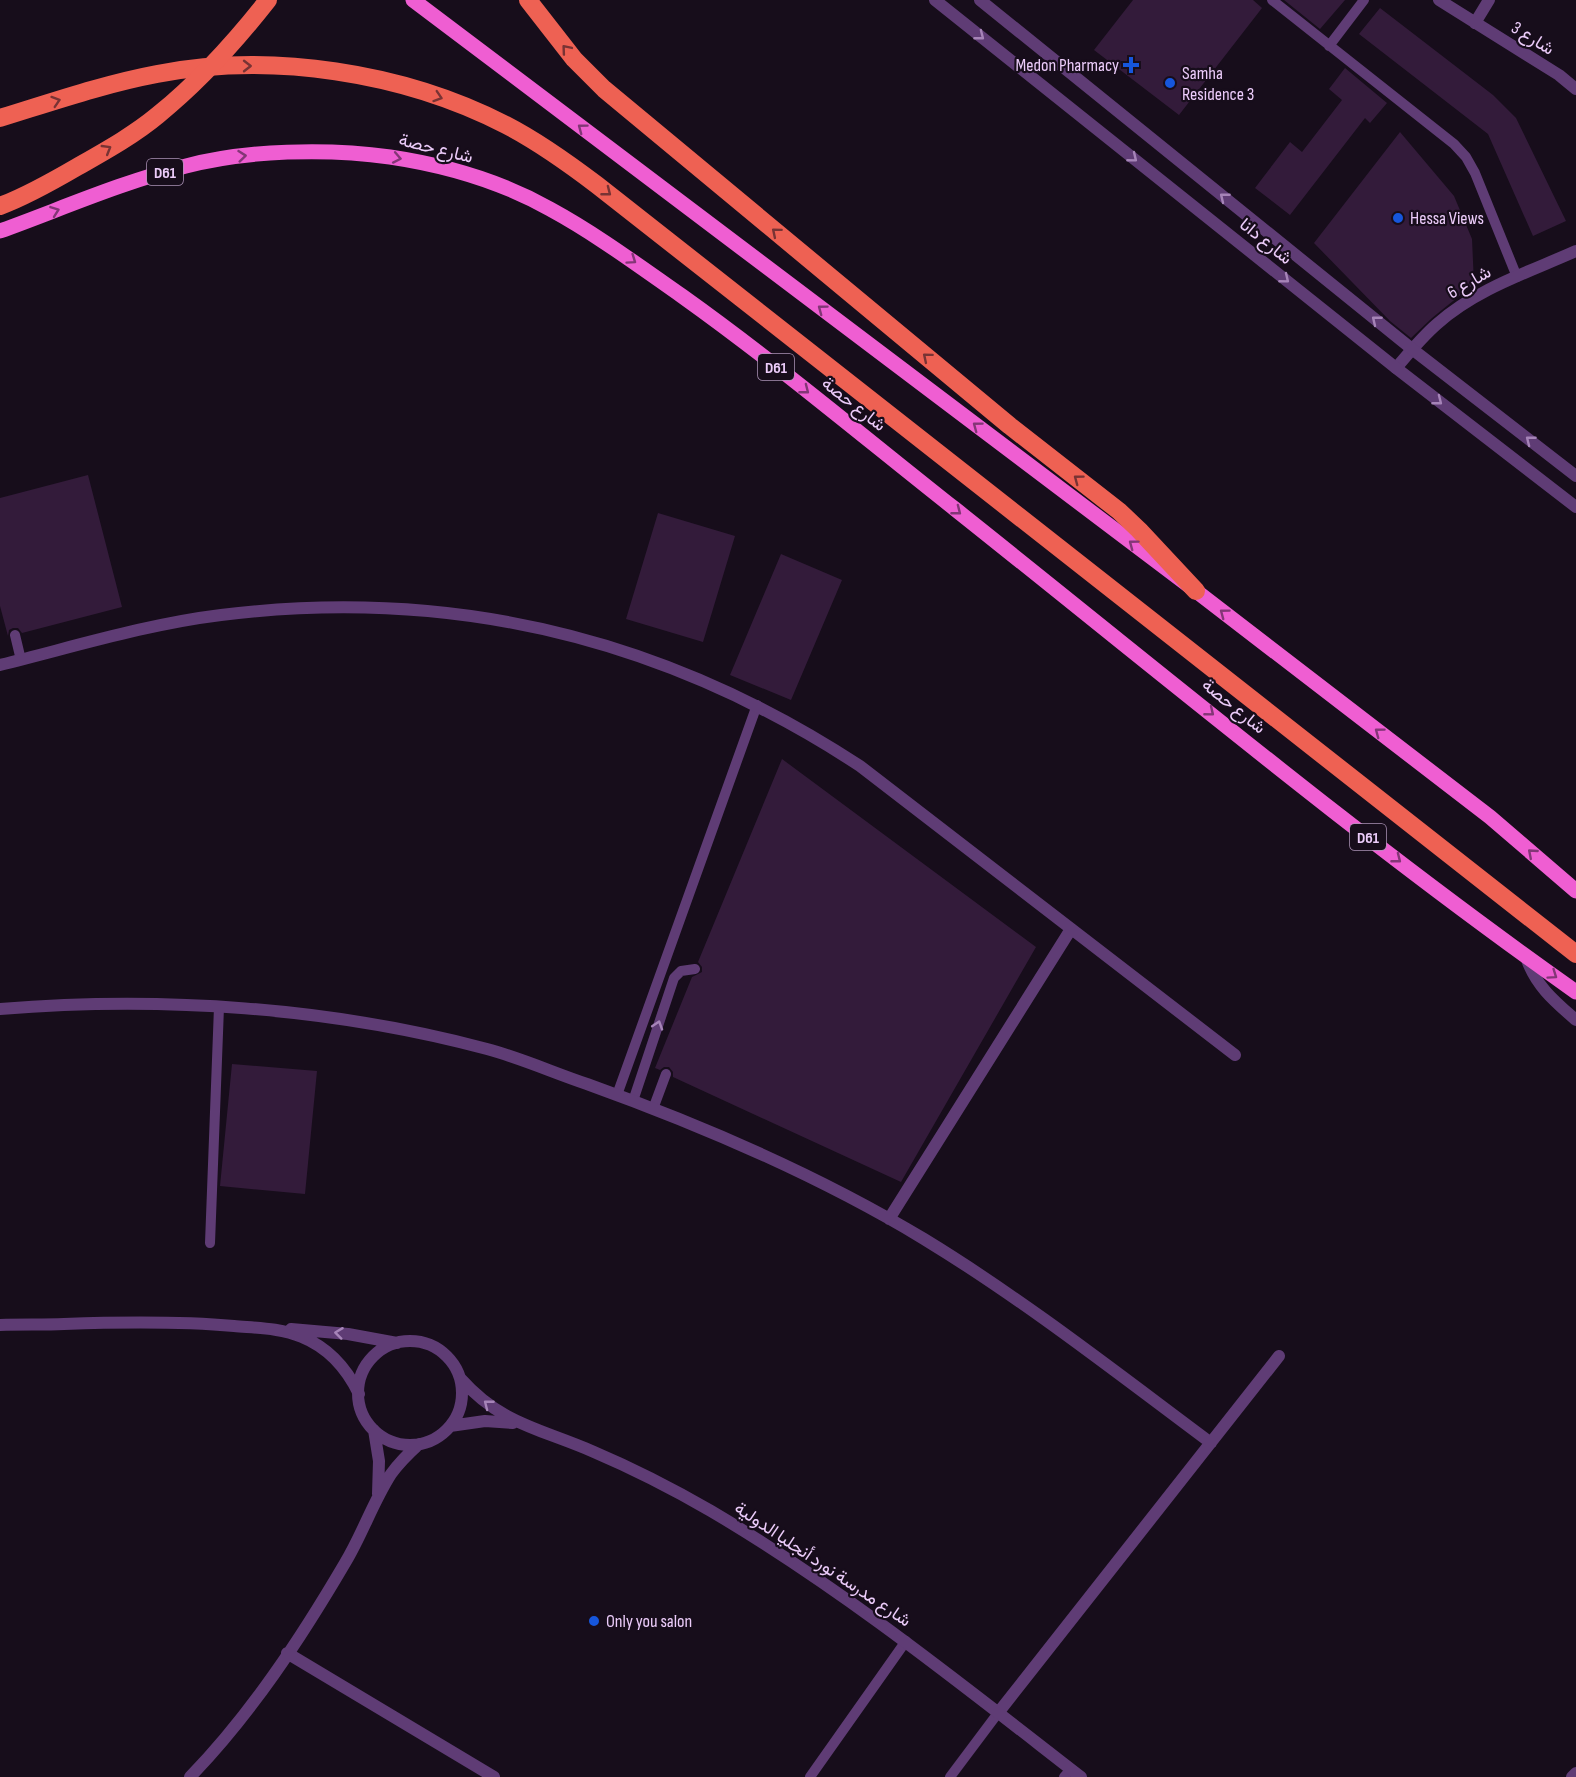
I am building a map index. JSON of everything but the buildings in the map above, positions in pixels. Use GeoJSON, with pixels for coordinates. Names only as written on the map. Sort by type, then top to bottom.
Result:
{"type":"FeatureCollection","features":[{"type":"Feature","properties":{"kind":"highway"},"geometry":{"type":"LineString","coordinates":[[0,206],[71,170],[157,117],[208,70],[239,37],[268,0]]}},
{"type":"Feature","properties":{"kind":"highway"},"geometry":{"type":"LineString","coordinates":[[528,0],[574,59],[604,89],[1010,426],[1119,511],[1196,591]]}},
{"type":"Feature","properties":{"kind":"highway"},"geometry":{"type":"LineString","coordinates":[[0,118],[96,88],[158,73],[222,66],[286,66],[350,73],[403,85],[455,102],[506,125],[553,152],[597,185],[1576,954]]}},
{"type":"Feature","properties":{"kind":"main road"},"geometry":{"type":"LineString","coordinates":[[413,0],[1196,591],[1490,817],[1576,891]]}},
{"type":"Feature","properties":{"kind":"main road","name":"شارع حصة"},"geometry":{"type":"LineString","coordinates":[[0,231],[188,165],[262,154],[339,154],[388,157],[428,164],[510,190],[547,207],[607,243],[729,330],[1317,797],[1576,992]]}},
{"type":"Feature","properties":{"kind":"street","name":"شارع دانا"},"geometry":{"type":"LineString","coordinates":[[934,0],[1396,368],[1576,507]]}},
{"type":"Feature","properties":{"kind":"street","name":"شارع دانا"},"geometry":{"type":"LineString","coordinates":[[980,0],[1412,349],[1576,476]]}},
{"type":"Feature","properties":{"kind":"street","name":"شارع 3"},"geometry":{"type":"LineString","coordinates":[[1438,0],[1559,75],[1576,89]]}},
{"type":"Feature","properties":{"kind":"street"},"geometry":{"type":"LineString","coordinates":[[1475,23],[1489,0]]}},
{"type":"Feature","properties":{"kind":"street","name":"شارع 6"},"geometry":{"type":"LineString","coordinates":[[1396,368],[1437,323],[1462,304],[1489,289],[1576,250]]}},
{"type":"Feature","properties":{"kind":"street"},"geometry":{"type":"LineString","coordinates":[[0,665],[174,623],[219,615],[309,608],[399,609],[489,618],[577,637],[664,664],[757,705],[860,766],[1235,1055]]}},
{"type":"Feature","properties":{"kind":"street"},"geometry":{"type":"LineString","coordinates":[[889,1219],[1071,929]]}},
{"type":"Feature","properties":{"kind":"street"},"geometry":{"type":"LineString","coordinates":[[1527,957],[1541,988],[1576,1020]]}},
{"type":"Feature","properties":{"kind":"street"},"geometry":{"type":"LineString","coordinates":[[0,1009],[117,1004],[219,1007],[344,1021],[445,1039],[490,1050],[617,1095],[765,1155],[889,1219],[1009,1294],[1211,1443]]}},
{"type":"Feature","properties":{"kind":"street"},"geometry":{"type":"LineString","coordinates":[[0,1325],[167,1322],[331,1332],[397,1343],[420,1342],[431,1345],[449,1358],[460,1378],[461,1403],[457,1416],[450,1426],[430,1440],[419,1444],[394,1442],[374,1430],[366,1420],[352,1380],[331,1355],[304,1337],[272,1329]]}},
{"type":"Feature","properties":{"kind":"street"},"geometry":{"type":"LineString","coordinates":[[358,1394],[361,1377],[371,1359],[397,1343]]}},
{"type":"Feature","properties":{"kind":"street"},"geometry":{"type":"LineString","coordinates":[[998,1713],[1279,1356]]}},
{"type":"Feature","properties":{"kind":"street","name":"شارع مدرسة نورد أنجليا الدولية"},"geometry":{"type":"LineString","coordinates":[[460,1378],[494,1409],[520,1425],[609,1459],[702,1506],[790,1560],[906,1641],[1072,1774]]}},
{"type":"Feature","properties":{"kind":"street","name":"شارع مدرسة نورد أنجليا الدولية"},"geometry":{"type":"LineString","coordinates":[[450,1426],[485,1421],[520,1425]]}},
{"type":"Feature","properties":{"kind":"street"},"geometry":{"type":"LineString","coordinates":[[374,1430],[380,1461],[380,1478],[374,1509]]}},
{"type":"Feature","properties":{"kind":"street"},"geometry":{"type":"LineString","coordinates":[[190,1777],[233,1728],[287,1653],[337,1578],[392,1474],[419,1444]]}},
{"type":"Feature","properties":{"kind":"street"},"geometry":{"type":"LineString","coordinates":[[287,1653],[494,1777]]}},
{"type":"Feature","properties":{"kind":"street"},"geometry":{"type":"LineString","coordinates":[[1572,1777],[1576,1773]]}},
{"type":"Feature","properties":{"kind":"lane"},"geometry":{"type":"LineString","coordinates":[[1272,0],[1454,144],[1466,157],[1475,173],[1517,277]]}},
{"type":"Feature","properties":{"kind":"lane"},"geometry":{"type":"LineString","coordinates":[[1329,46],[1364,0]]}},
{"type":"Feature","properties":{"kind":"lane"},"geometry":{"type":"LineString","coordinates":[[15,635],[21,660]]}},
{"type":"Feature","properties":{"kind":"lane"},"geometry":{"type":"LineString","coordinates":[[617,1095],[757,705]]}},
{"type":"Feature","properties":{"kind":"lane"},"geometry":{"type":"LineString","coordinates":[[633,1101],[674,978],[681,971],[695,969]]}},
{"type":"Feature","properties":{"kind":"lane"},"geometry":{"type":"LineString","coordinates":[[210,1243],[219,1007]]}},
{"type":"Feature","properties":{"kind":"lane"},"geometry":{"type":"LineString","coordinates":[[647,1057],[660,1054]]}},
{"type":"Feature","properties":{"kind":"lane"},"geometry":{"type":"LineString","coordinates":[[653,1109],[666,1074]]}},
{"type":"Feature","properties":{"kind":"lane"},"geometry":{"type":"LineString","coordinates":[[810,1777],[906,1641]]}},
{"type":"Feature","properties":{"kind":"lane"},"geometry":{"type":"LineString","coordinates":[[950,1777],[998,1713]]}},
{"type":"Feature","properties":{"kind":"place","name":"Medon Pharmacy"},"geometry":{"type":"Point","coordinates":[1131,65]}},
{"type":"Feature","properties":{"kind":"place","name":"Samha Residence 3"},"geometry":{"type":"Point","coordinates":[1170,83]}},
{"type":"Feature","properties":{"kind":"place","name":"Hessa Views"},"geometry":{"type":"Point","coordinates":[1398,218]}},
{"type":"Feature","properties":{"kind":"place","name":"Only you salon"},"geometry":{"type":"Point","coordinates":[594,1621]}}]}
